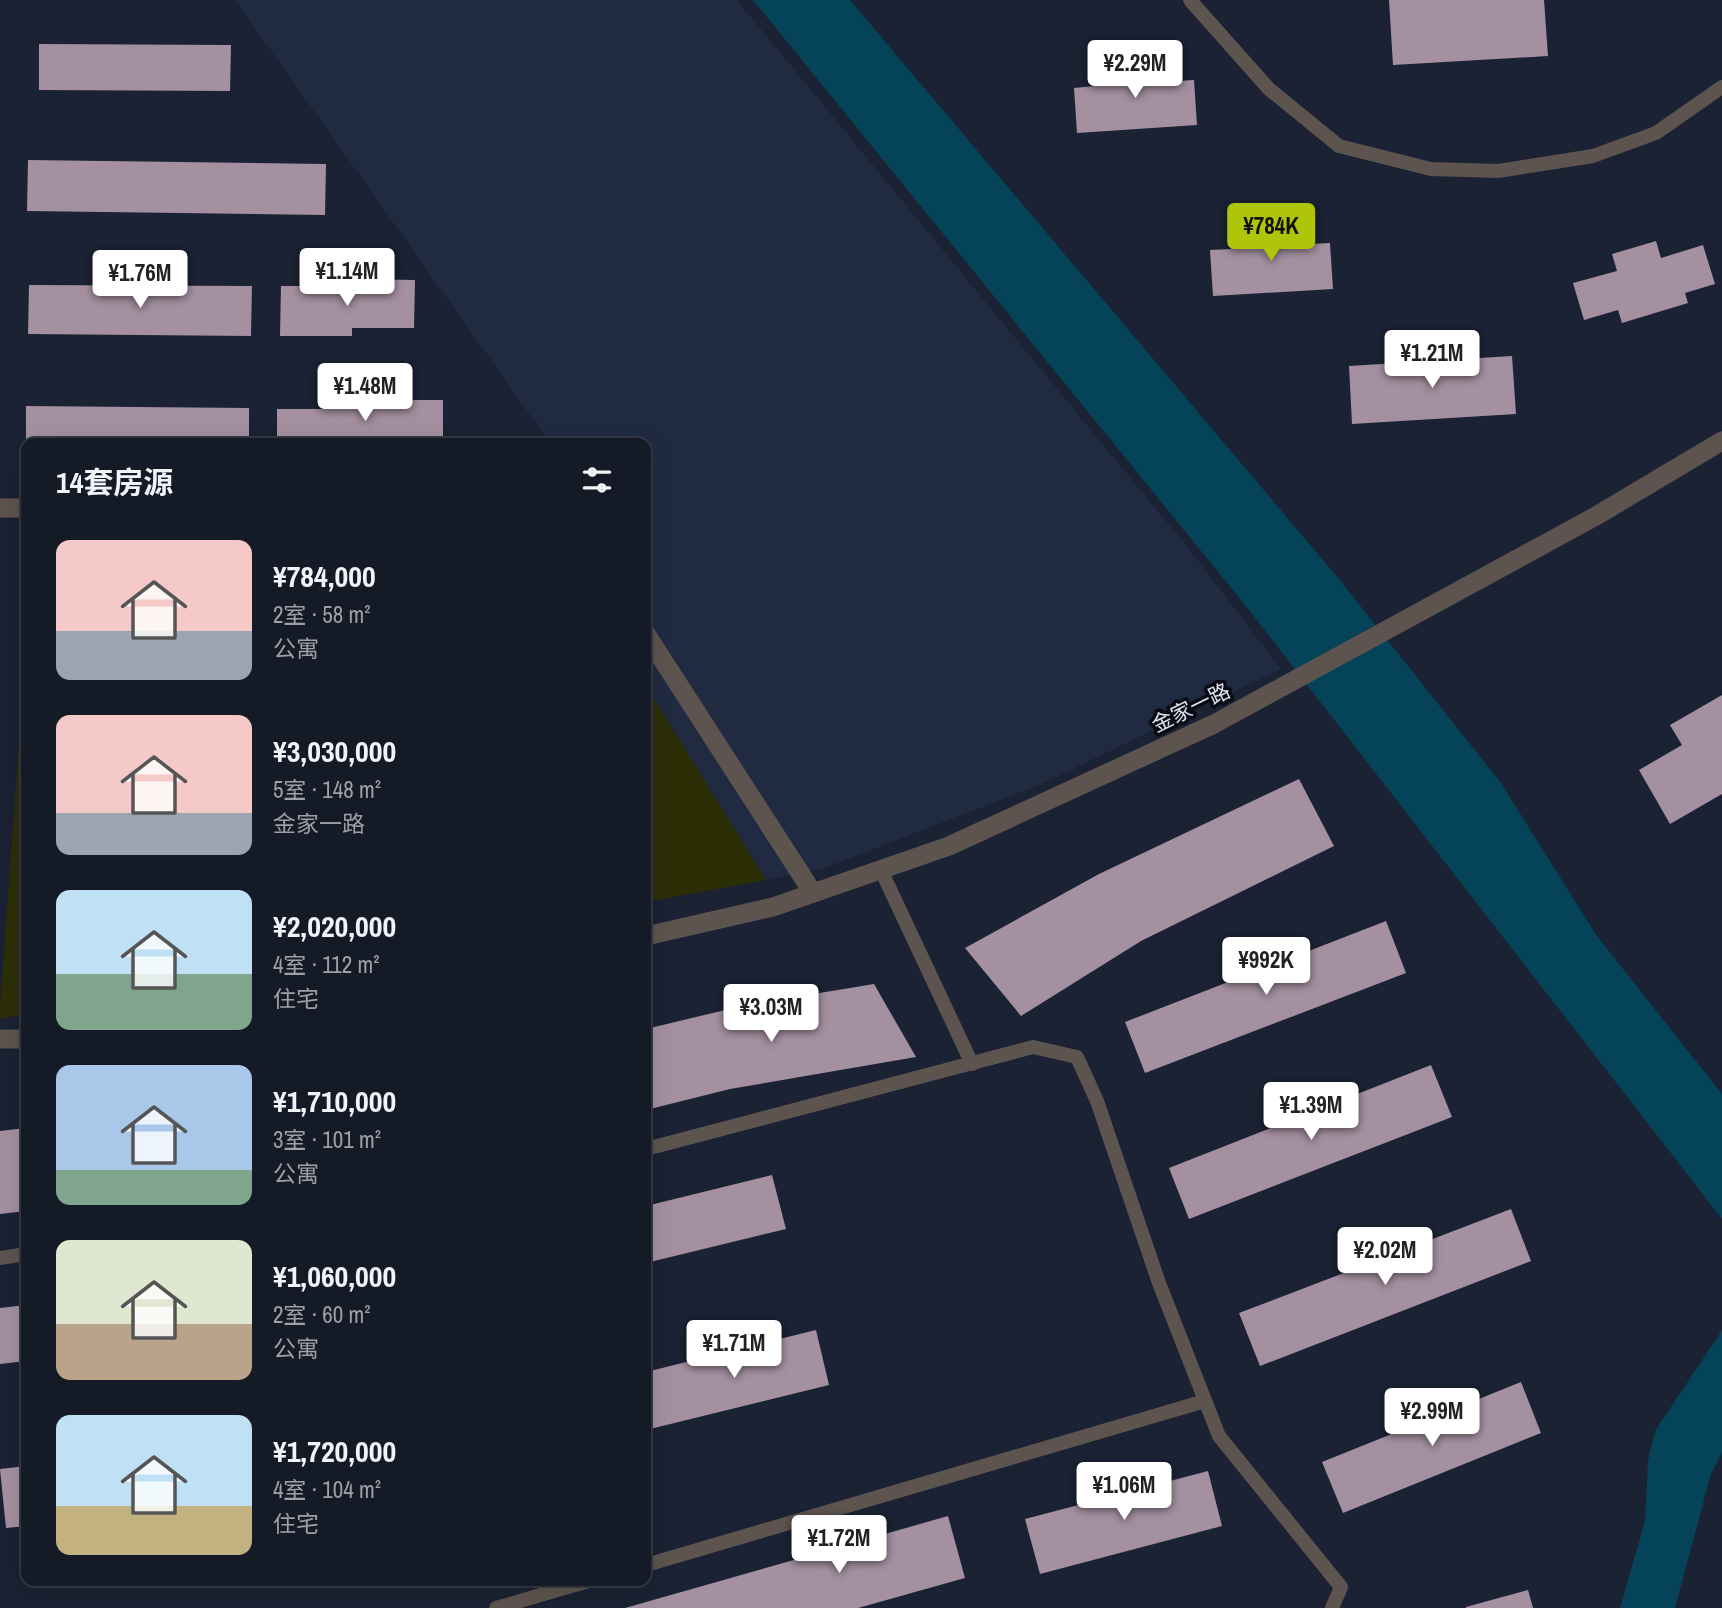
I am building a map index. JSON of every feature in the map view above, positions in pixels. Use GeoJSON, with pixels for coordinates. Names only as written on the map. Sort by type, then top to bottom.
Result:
{"type":"FeatureCollection","features":[{"type":"Feature","properties":{"kind":"street","name":"金家一路"},"geometry":{"type":"LineString","coordinates":[[651,935],[773,907],[949,846],[1214,724],[1596,516],[1722,441]]}},
{"type":"Feature","properties":{"kind":"street"},"geometry":{"type":"LineString","coordinates":[[0,508],[21,508]]}},
{"type":"Feature","properties":{"kind":"street"},"geometry":{"type":"LineString","coordinates":[[651,643],[813,893]]}},
{"type":"Feature","properties":{"kind":"street"},"geometry":{"type":"LineString","coordinates":[[0,1039],[21,1039]]}},
{"type":"Feature","properties":{"kind":"lane"},"geometry":{"type":"LineString","coordinates":[[1190,0],[1269,89],[1339,146],[1431,169],[1498,171],[1593,156],[1656,133],[1722,86]]}},
{"type":"Feature","properties":{"kind":"lane"},"geometry":{"type":"LineString","coordinates":[[881,870],[972,1064]]}},
{"type":"Feature","properties":{"kind":"lane"},"geometry":{"type":"LineString","coordinates":[[651,1148],[1033,1047],[1077,1057],[1097,1101],[1159,1283],[1219,1436],[1341,1587],[1332,1608]]}},
{"type":"Feature","properties":{"kind":"lane"},"geometry":{"type":"LineString","coordinates":[[0,1258],[21,1255]]}},
{"type":"Feature","properties":{"kind":"lane"},"geometry":{"type":"LineString","coordinates":[[651,1563],[1205,1401]]}},
{"type":"Feature","properties":{"kind":"lane"},"geometry":{"type":"LineString","coordinates":[[496,1608],[571,1586]]}},
{"type":"Feature","properties":{"kind":"shaded area"},"geometry":{"type":"Polygon","coordinates":[[[235,0],[737,0],[1193,554],[1281,669],[1037,786],[822,869],[766,880],[651,694],[651,438],[546,438],[235,0]]]}},
{"type":"Feature","properties":{"kind":"shaded area"},"geometry":{"type":"Polygon","coordinates":[[[753,0],[850,0],[1339,579],[1501,783],[1597,936],[1722,1094],[1722,1219],[1245,605],[753,0]]]}},
{"type":"Feature","properties":{"kind":"shaded area"},"geometry":{"type":"Polygon","coordinates":[[[1722,1330],[1722,1453],[1711,1474],[1675,1608],[1620,1608],[1645,1521],[1648,1460],[1655,1431],[1722,1330]]]}},
{"type":"Feature","properties":{"kind":"green space"},"geometry":{"type":"Polygon","coordinates":[[[651,694],[766,880],[651,901],[651,694]]]}},
{"type":"Feature","properties":{"kind":"green space"},"geometry":{"type":"Polygon","coordinates":[[[21,713],[21,1015],[0,1019],[21,713]]]}},
{"type":"Feature","properties":{"kind":"building"},"geometry":{"type":"Polygon","coordinates":[[[1389,0],[1544,0],[1548,56],[1393,65],[1389,0]]]}},
{"type":"Feature","properties":{"kind":"building"},"geometry":{"type":"Polygon","coordinates":[[[39,44],[231,45],[230,91],[39,90],[39,44]]]}},
{"type":"Feature","properties":{"kind":"building"},"geometry":{"type":"Polygon","coordinates":[[[1174,65],[1176,81],[1194,80],[1197,125],[1077,133],[1074,88],[1095,86],[1094,70],[1174,65]]]}},
{"type":"Feature","properties":{"kind":"building"},"geometry":{"type":"Polygon","coordinates":[[[28,160],[326,164],[325,215],[27,211],[28,160]]]}},
{"type":"Feature","properties":{"kind":"building"},"geometry":{"type":"Polygon","coordinates":[[[1310,227],[1311,244],[1330,243],[1333,289],[1213,296],[1210,250],[1231,249],[1230,233],[1310,227]]]}},
{"type":"Feature","properties":{"kind":"building"},"geometry":{"type":"Polygon","coordinates":[[[1656,241],[1661,258],[1703,245],[1715,284],[1685,293],[1688,303],[1622,323],[1618,310],[1584,320],[1573,283],[1617,271],[1612,254],[1656,241]]]}},
{"type":"Feature","properties":{"kind":"building"},"geometry":{"type":"Polygon","coordinates":[[[353,279],[415,280],[414,328],[352,328],[352,336],[280,336],[281,286],[353,286],[353,279]]]}},
{"type":"Feature","properties":{"kind":"building"},"geometry":{"type":"Polygon","coordinates":[[[29,285],[252,286],[251,336],[28,334],[29,285]]]}},
{"type":"Feature","properties":{"kind":"building"},"geometry":{"type":"Polygon","coordinates":[[[1512,356],[1516,414],[1352,424],[1349,366],[1512,356]]]}},
{"type":"Feature","properties":{"kind":"building"},"geometry":{"type":"Polygon","coordinates":[[[352,400],[443,400],[443,438],[277,438],[277,409],[352,409],[352,400]]]}},
{"type":"Feature","properties":{"kind":"building"},"geometry":{"type":"Polygon","coordinates":[[[26,406],[249,408],[249,438],[26,438],[26,406]]]}},
{"type":"Feature","properties":{"kind":"building"},"geometry":{"type":"Polygon","coordinates":[[[1722,695],[1722,794],[1670,824],[1639,770],[1682,745],[1670,725],[1722,695]]]}},
{"type":"Feature","properties":{"kind":"building"},"geometry":{"type":"Polygon","coordinates":[[[1299,779],[1334,846],[1141,941],[1021,1016],[965,948],[1099,874],[1299,779]]]}},
{"type":"Feature","properties":{"kind":"building"},"geometry":{"type":"Polygon","coordinates":[[[1386,921],[1406,973],[1145,1073],[1125,1022],[1386,921]]]}},
{"type":"Feature","properties":{"kind":"building"},"geometry":{"type":"Polygon","coordinates":[[[874,984],[916,1057],[730,1089],[651,1109],[651,1028],[746,1005],[874,984]]]}},
{"type":"Feature","properties":{"kind":"building"},"geometry":{"type":"Polygon","coordinates":[[[1431,1065],[1452,1117],[1189,1219],[1169,1168],[1431,1065]]]}},
{"type":"Feature","properties":{"kind":"building"},"geometry":{"type":"Polygon","coordinates":[[[21,1129],[21,1212],[0,1214],[0,1131],[21,1129]]]}},
{"type":"Feature","properties":{"kind":"building"},"geometry":{"type":"Polygon","coordinates":[[[772,1175],[786,1229],[651,1262],[651,1205],[772,1175]]]}},
{"type":"Feature","properties":{"kind":"building"},"geometry":{"type":"Polygon","coordinates":[[[1511,1209],[1531,1261],[1260,1366],[1239,1313],[1511,1209]]]}},
{"type":"Feature","properties":{"kind":"building"},"geometry":{"type":"Polygon","coordinates":[[[21,1306],[21,1362],[0,1364],[0,1308],[21,1306]]]}},
{"type":"Feature","properties":{"kind":"building"},"geometry":{"type":"Polygon","coordinates":[[[816,1330],[829,1385],[651,1429],[651,1371],[816,1330]]]}},
{"type":"Feature","properties":{"kind":"building"},"geometry":{"type":"Polygon","coordinates":[[[1521,1382],[1541,1433],[1343,1513],[1322,1462],[1521,1382]]]}},
{"type":"Feature","properties":{"kind":"building"},"geometry":{"type":"Polygon","coordinates":[[[21,1467],[21,1526],[6,1528],[0,1469],[21,1467]]]}},
{"type":"Feature","properties":{"kind":"building"},"geometry":{"type":"Polygon","coordinates":[[[1208,1471],[1222,1526],[1040,1574],[1025,1519],[1208,1471]]]}},
{"type":"Feature","properties":{"kind":"building"},"geometry":{"type":"Polygon","coordinates":[[[948,1516],[965,1578],[858,1608],[625,1608],[948,1516]]]}},
{"type":"Feature","properties":{"kind":"building"},"geometry":{"type":"Polygon","coordinates":[[[1528,1590],[1533,1608],[1466,1608],[1466,1607],[1528,1590]]]}}]}
